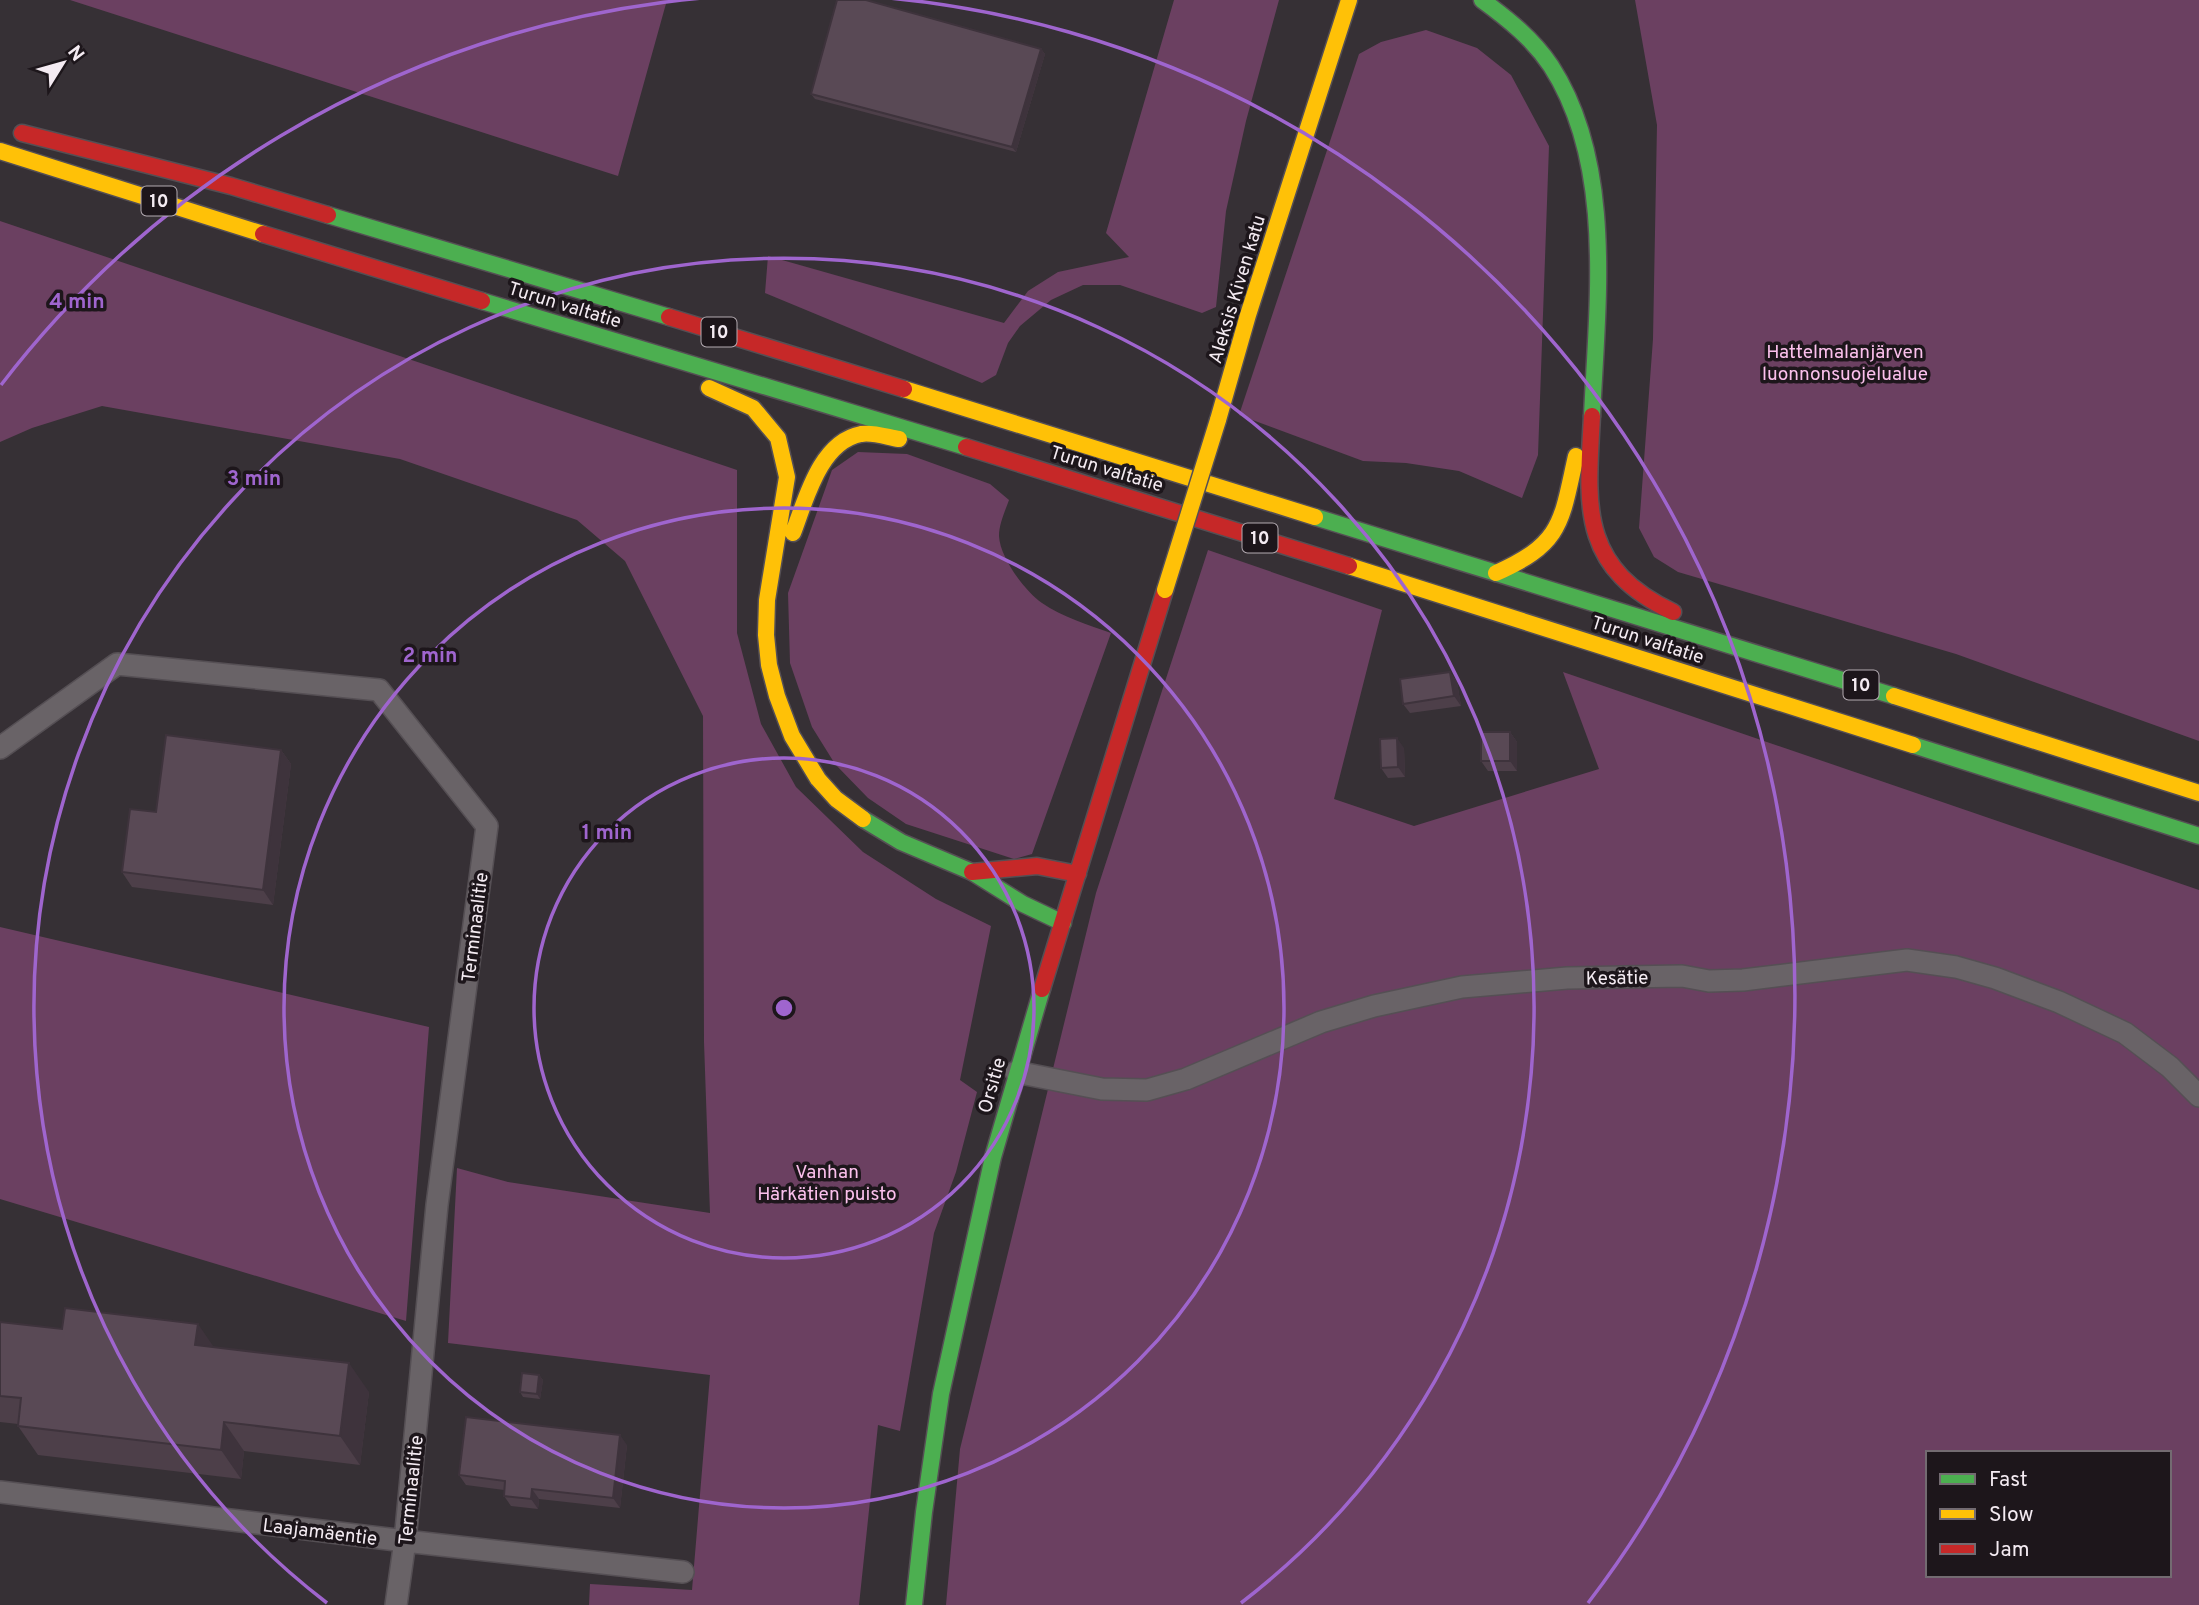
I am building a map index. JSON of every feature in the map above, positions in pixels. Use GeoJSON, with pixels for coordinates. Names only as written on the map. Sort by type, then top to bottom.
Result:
{"type":"FeatureCollection","features":[{"type":"Feature","properties":{"kind":"main road","name":"Aleksis Kiven katu"},"geometry":{"type":"LineString","coordinates":[[1165,590],[1248,315],[1349,0]]}},
{"type":"Feature","properties":{"kind":"main road"},"geometry":{"type":"LineString","coordinates":[[1482,0],[1516,25],[1549,63],[1571,101],[1589,158],[1600,286],[1590,490],[1593,525],[1601,550],[1623,582],[1643,598],[1760,654]]}},
{"type":"Feature","properties":{"kind":"main road","name":"Turun valtatie"},"geometry":{"type":"LineString","coordinates":[[13,130],[231,186],[440,248],[1760,654],[2199,793]]}},
{"type":"Feature","properties":{"kind":"main road","name":"Turun valtatie"},"geometry":{"type":"LineString","coordinates":[[0,151],[318,251],[1102,488],[2199,836]]}},
{"type":"Feature","properties":{"kind":"main road"},"geometry":{"type":"LineString","coordinates":[[318,251],[361,274],[443,306]]}},
{"type":"Feature","properties":{"kind":"main road"},"geometry":{"type":"LineString","coordinates":[[695,384],[753,408],[778,438],[787,477],[767,600],[767,645],[778,696],[792,736],[818,779],[844,805],[901,842],[972,872],[1023,904],[1063,923]]}},
{"type":"Feature","properties":{"kind":"main road"},"geometry":{"type":"LineString","coordinates":[[1496,573],[1539,552],[1560,523],[1593,386]]}},
{"type":"Feature","properties":{"kind":"main road"},"geometry":{"type":"LineString","coordinates":[[767,600],[812,486],[826,458],[848,438],[863,433],[911,442],[1102,488]]}},
{"type":"Feature","properties":{"kind":"main road","name":"Orsitie"},"geometry":{"type":"LineString","coordinates":[[914,1605],[941,1394],[993,1157],[1016,1072],[1165,590]]}},
{"type":"Feature","properties":{"kind":"main road"},"geometry":{"type":"LineString","coordinates":[[972,872],[1037,866],[1078,874]]}},
{"type":"Feature","properties":{"kind":"street","name":"Terminaalitie"},"geometry":{"type":"LineString","coordinates":[[0,748],[117,664],[379,690],[487,826],[437,1205],[405,1541],[396,1605]]}},
{"type":"Feature","properties":{"kind":"street","name":"Kesätie"},"geometry":{"type":"LineString","coordinates":[[1016,1072],[1102,1089],[1147,1090],[1186,1079],[1321,1022],[1374,1006],[1462,987],[1567,978],[1682,976],[1709,981],[1743,980],[1907,960],[1956,967],[2059,1002],[2125,1033],[2170,1066],[2199,1096]]}},
{"type":"Feature","properties":{"kind":"street","name":"Laajamäentie"},"geometry":{"type":"LineString","coordinates":[[0,1492],[683,1572]]}},
{"type":"Feature","properties":{"kind":"green space"},"geometry":{"type":"Polygon","coordinates":[[[70,0],[667,0],[618,176],[70,0]]]}},
{"type":"Feature","properties":{"kind":"green space"},"geometry":{"type":"Polygon","coordinates":[[[1174,0],[1279,0],[1246,121],[1226,211],[1216,307],[1202,313],[1120,285],[1083,285],[1051,300],[1020,326],[1008,343],[996,375],[982,383],[765,293],[768,256],[1004,323],[1028,291],[1058,272],[1129,257],[1106,233],[1174,0]]]}},
{"type":"Feature","properties":{"kind":"green space","name":"Hattelmalanjärven luonnonsuojelualue"},"geometry":{"type":"Polygon","coordinates":[[[1635,0],[2199,0],[2199,741],[1956,654],[1678,572],[1654,557],[1639,528],[1653,339],[1657,125],[1635,0]]]}},
{"type":"Feature","properties":{"kind":"green space"},"geometry":{"type":"Polygon","coordinates":[[[1426,30],[1477,48],[1511,75],[1549,146],[1538,455],[1522,498],[1459,471],[1406,463],[1363,461],[1239,415],[1359,54],[1381,42],[1426,30]]]}},
{"type":"Feature","properties":{"kind":"green space","name":"Vanhan Härkätien puisto"},"geometry":{"type":"Polygon","coordinates":[[[0,221],[737,470],[737,633],[761,724],[796,787],[863,852],[936,899],[991,926],[960,1080],[977,1092],[956,1172],[934,1233],[900,1431],[878,1425],[859,1605],[589,1605],[590,1584],[692,1590],[710,1375],[448,1343],[457,1168],[508,1182],[710,1213],[704,1042],[703,716],[625,561],[577,520],[400,459],[102,406],[32,428],[0,442],[0,221]]]}},
{"type":"Feature","properties":{"kind":"green space"},"geometry":{"type":"Polygon","coordinates":[[[858,452],[907,454],[990,484],[1009,500],[1001,522],[1000,545],[1021,582],[1035,598],[1050,608],[1111,633],[1032,854],[1014,859],[906,824],[868,798],[835,764],[812,727],[790,663],[788,593],[832,470],[858,452]]]}},
{"type":"Feature","properties":{"kind":"green space"},"geometry":{"type":"Polygon","coordinates":[[[1208,550],[1382,610],[1334,799],[1414,826],[1599,769],[1563,672],[2199,890],[2199,1605],[946,1605],[960,1449],[1096,893],[1208,550]]]}},
{"type":"Feature","properties":{"kind":"green space"},"geometry":{"type":"Polygon","coordinates":[[[0,927],[429,1027],[406,1321],[0,1199],[0,927]]]}},
{"type":"Feature","properties":{"kind":"building"},"geometry":{"type":"Polygon","coordinates":[[[837,0],[866,0],[1041,49],[1012,147],[811,94],[837,0]]]}},
{"type":"Feature","properties":{"kind":"building"},"geometry":{"type":"Polygon","coordinates":[[[1450,672],[1454,696],[1403,704],[1400,679],[1450,672]]]}},
{"type":"Feature","properties":{"kind":"building"},"geometry":{"type":"Polygon","coordinates":[[[1481,732],[1510,732],[1510,761],[1481,761],[1481,732]]]}},
{"type":"Feature","properties":{"kind":"building"},"geometry":{"type":"Polygon","coordinates":[[[166,735],[281,750],[263,890],[122,872],[130,809],[156,812],[166,735]]]}},
{"type":"Feature","properties":{"kind":"building"},"geometry":{"type":"Polygon","coordinates":[[[1397,738],[1398,767],[1381,768],[1380,739],[1397,738]]]}},
{"type":"Feature","properties":{"kind":"building"},"geometry":{"type":"Polygon","coordinates":[[[65,1308],[198,1324],[195,1345],[349,1363],[340,1436],[224,1422],[221,1450],[18,1426],[21,1398],[0,1396],[0,1322],[62,1329],[65,1308]]]}},
{"type":"Feature","properties":{"kind":"building"},"geometry":{"type":"Polygon","coordinates":[[[522,1373],[539,1375],[537,1394],[520,1392],[522,1373]]]}},
{"type":"Feature","properties":{"kind":"building"},"geometry":{"type":"Polygon","coordinates":[[[466,1417],[620,1435],[613,1498],[532,1489],[531,1499],[504,1496],[505,1481],[459,1475],[466,1417]]]}},
{"type":"Feature","properties":{"kind":"traffic: fast"},"geometry":{"type":"LineString","coordinates":[[1482,0],[1520,30],[1551,66],[1571,105],[1585,147],[1597,236],[1597,328],[1592,416]]}},
{"type":"Feature","properties":{"kind":"traffic: fast"},"geometry":{"type":"LineString","coordinates":[[328,215],[669,317]]}},
{"type":"Feature","properties":{"kind":"traffic: fast"},"geometry":{"type":"LineString","coordinates":[[482,301],[966,447]]}},
{"type":"Feature","properties":{"kind":"traffic: fast"},"geometry":{"type":"LineString","coordinates":[[1315,517],[1894,696]]}},
{"type":"Feature","properties":{"kind":"traffic: fast"},"geometry":{"type":"LineString","coordinates":[[1913,745],[2199,836]]}},
{"type":"Feature","properties":{"kind":"traffic: fast"},"geometry":{"type":"LineString","coordinates":[[863,819],[901,842],[972,872],[1023,904],[1063,923]]}},
{"type":"Feature","properties":{"kind":"traffic: fast"},"geometry":{"type":"LineString","coordinates":[[914,1605],[941,1394],[993,1157],[1042,989]]}},
{"type":"Feature","properties":{"kind":"traffic: slow"},"geometry":{"type":"LineString","coordinates":[[1218,420],[1248,315],[1349,0]]}},
{"type":"Feature","properties":{"kind":"traffic: slow"},"geometry":{"type":"LineString","coordinates":[[0,151],[263,234]]}},
{"type":"Feature","properties":{"kind":"traffic: slow"},"geometry":{"type":"LineString","coordinates":[[709,388],[753,408],[778,438],[787,477],[767,600],[769,665],[792,736],[818,779],[836,799],[863,819]]}},
{"type":"Feature","properties":{"kind":"traffic: slow"},"geometry":{"type":"LineString","coordinates":[[904,389],[1315,517]]}},
{"type":"Feature","properties":{"kind":"traffic: slow"},"geometry":{"type":"LineString","coordinates":[[1165,590],[1218,420]]}},
{"type":"Feature","properties":{"kind":"traffic: slow"},"geometry":{"type":"LineString","coordinates":[[793,533],[816,474],[835,448],[847,439],[861,434],[899,439]]}},
{"type":"Feature","properties":{"kind":"traffic: slow"},"geometry":{"type":"LineString","coordinates":[[1496,573],[1535,551],[1556,528],[1567,498],[1576,456]]}},
{"type":"Feature","properties":{"kind":"traffic: slow"},"geometry":{"type":"LineString","coordinates":[[1349,566],[1913,745]]}},
{"type":"Feature","properties":{"kind":"traffic: slow"},"geometry":{"type":"LineString","coordinates":[[1894,696],[2199,793]]}},
{"type":"Feature","properties":{"kind":"traffic: jam"},"geometry":{"type":"LineString","coordinates":[[22,133],[231,186],[328,215]]}},
{"type":"Feature","properties":{"kind":"traffic: jam"},"geometry":{"type":"LineString","coordinates":[[263,234],[482,301]]}},
{"type":"Feature","properties":{"kind":"traffic: jam"},"geometry":{"type":"LineString","coordinates":[[669,317],[904,389]]}},
{"type":"Feature","properties":{"kind":"traffic: jam"},"geometry":{"type":"LineString","coordinates":[[1592,416],[1589,479],[1595,531],[1605,554],[1620,575],[1642,594],[1673,612]]}},
{"type":"Feature","properties":{"kind":"traffic: jam"},"geometry":{"type":"LineString","coordinates":[[966,447],[1349,566]]}},
{"type":"Feature","properties":{"kind":"traffic: jam"},"geometry":{"type":"LineString","coordinates":[[1042,989],[1165,590]]}},
{"type":"Feature","properties":{"kind":"traffic: jam"},"geometry":{"type":"LineString","coordinates":[[972,872],[1037,866],[1078,874]]}}]}
